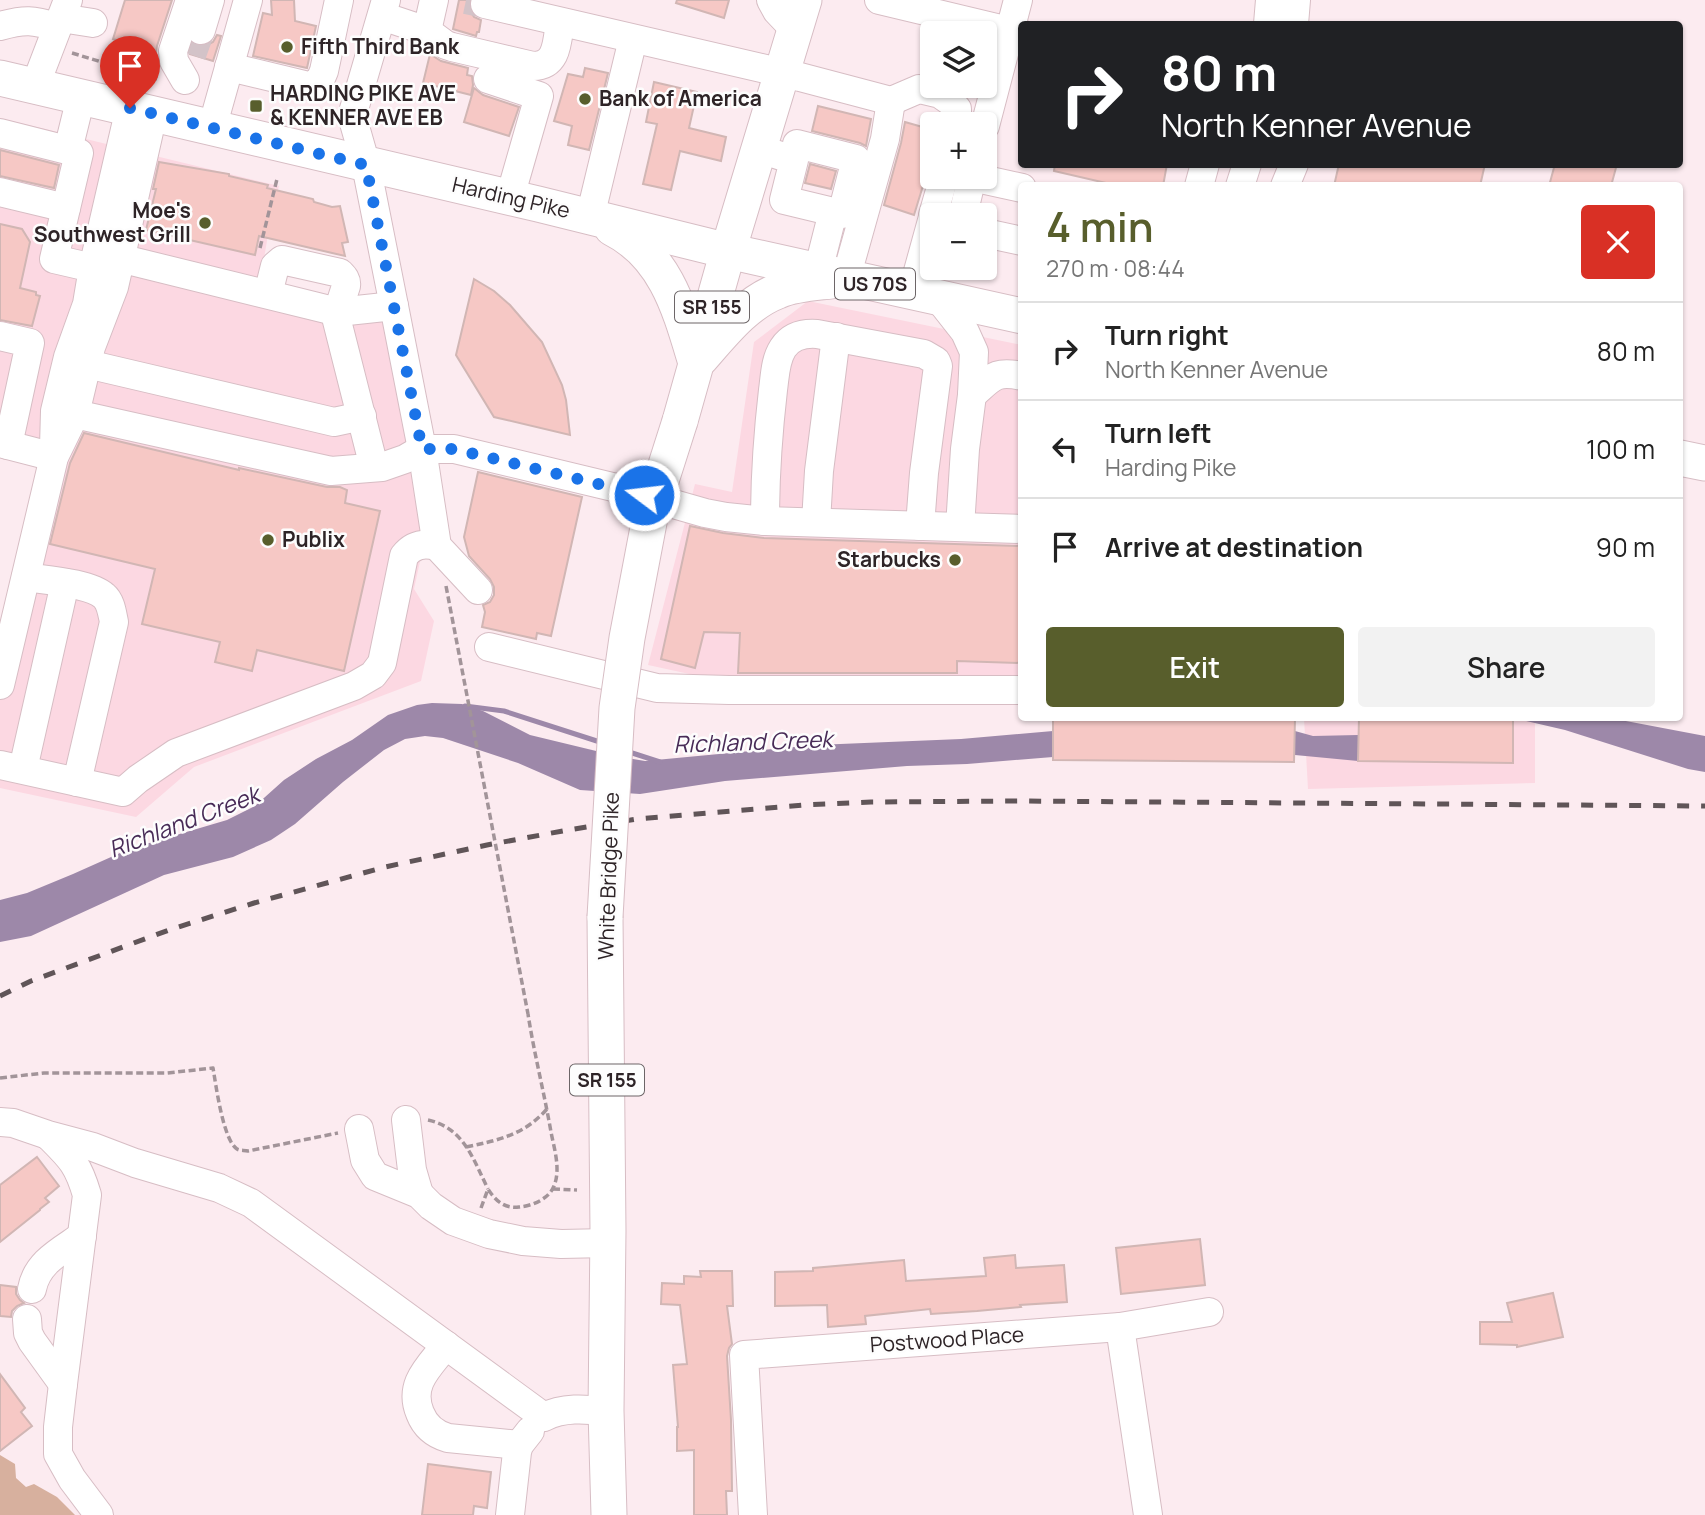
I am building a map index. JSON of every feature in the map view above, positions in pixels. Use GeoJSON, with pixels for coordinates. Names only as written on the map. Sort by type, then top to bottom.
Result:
{"type":"FeatureCollection","features":[{"type":"Feature","properties":{"kind":"main road","name":"White Bridge Pike"},"geometry":{"type":"LineString","coordinates":[[609,1515],[606,1411],[608,1242],[605,917],[617,708],[627,638],[651,512],[800,15]]}},
{"type":"Feature","properties":{"kind":"main road","name":"Harding Pike"},"geometry":{"type":"LineString","coordinates":[[0,78],[728,251],[1018,315]]}},
{"type":"Feature","properties":{"kind":"main road"},"geometry":{"type":"LineString","coordinates":[[590,217],[624,234],[644,250],[662,273],[684,324],[696,363]]}},
{"type":"Feature","properties":{"kind":"main road"},"geometry":{"type":"LineString","coordinates":[[696,363],[734,321],[762,298],[779,290],[832,275]]}},
{"type":"Feature","properties":{"kind":"main road"},"geometry":{"type":"LineString","coordinates":[[1683,459],[1705,463]]}},
{"type":"Feature","properties":{"kind":"street"},"geometry":{"type":"LineString","coordinates":[[184,61],[174,61],[173,51],[190,0]]}},
{"type":"Feature","properties":{"kind":"street"},"geometry":{"type":"LineString","coordinates":[[0,685],[54,457],[55,411],[68,357],[153,114],[184,61],[210,0]]}},
{"type":"Feature","properties":{"kind":"street"},"geometry":{"type":"LineString","coordinates":[[212,128],[248,0]]}},
{"type":"Feature","properties":{"kind":"street"},"geometry":{"type":"LineString","coordinates":[[229,67],[313,87],[321,78],[327,59],[339,0]]}},
{"type":"Feature","properties":{"kind":"street"},"geometry":{"type":"LineString","coordinates":[[427,31],[435,0]]}},
{"type":"Feature","properties":{"kind":"street"},"geometry":{"type":"LineString","coordinates":[[771,0],[777,11],[800,15]]}},
{"type":"Feature","properties":{"kind":"street"},"geometry":{"type":"LineString","coordinates":[[879,0],[1016,32]]}},
{"type":"Feature","properties":{"kind":"street"},"geometry":{"type":"LineString","coordinates":[[990,112],[1016,32],[1018,0]]}},
{"type":"Feature","properties":{"kind":"street"},"geometry":{"type":"LineString","coordinates":[[1268,21],[1270,0]]}},
{"type":"Feature","properties":{"kind":"street"},"geometry":{"type":"LineString","coordinates":[[1294,21],[1296,0]]}},
{"type":"Feature","properties":{"kind":"street"},"geometry":{"type":"LineString","coordinates":[[485,4],[783,73],[891,101],[919,89],[940,94],[950,101],[957,112]]}},
{"type":"Feature","properties":{"kind":"street"},"geometry":{"type":"LineString","coordinates":[[437,546],[422,449],[385,307],[366,165],[352,116],[384,8],[427,31],[446,45],[541,66],[547,64],[552,57],[560,22]]}},
{"type":"Feature","properties":{"kind":"street"},"geometry":{"type":"LineString","coordinates":[[35,86],[62,15]]}},
{"type":"Feature","properties":{"kind":"street"},"geometry":{"type":"LineString","coordinates":[[0,26],[19,20],[35,21],[62,15],[93,23]]}},
{"type":"Feature","properties":{"kind":"street"},"geometry":{"type":"LineString","coordinates":[[590,217],[633,39]]}},
{"type":"Feature","properties":{"kind":"street"},"geometry":{"type":"LineString","coordinates":[[327,59],[366,68]]}},
{"type":"Feature","properties":{"kind":"street"},"geometry":{"type":"LineString","coordinates":[[488,79],[539,96],[510,198]]}},
{"type":"Feature","properties":{"kind":"street"},"geometry":{"type":"LineString","coordinates":[[68,150],[81,97]]}},
{"type":"Feature","properties":{"kind":"street"},"geometry":{"type":"LineString","coordinates":[[832,275],[885,139],[891,101]]}},
{"type":"Feature","properties":{"kind":"street"},"geometry":{"type":"LineString","coordinates":[[0,133],[79,153],[54,259],[104,260],[338,312],[385,307]]}},
{"type":"Feature","properties":{"kind":"street"},"geometry":{"type":"LineString","coordinates":[[797,144],[856,159],[842,214],[784,200],[794,160],[797,144]]}},
{"type":"Feature","properties":{"kind":"street"},"geometry":{"type":"LineString","coordinates":[[760,149],[794,160]]}},
{"type":"Feature","properties":{"kind":"street"},"geometry":{"type":"LineString","coordinates":[[997,182],[1018,187]]}},
{"type":"Feature","properties":{"kind":"street"},"geometry":{"type":"LineString","coordinates":[[0,192],[66,208]]}},
{"type":"Feature","properties":{"kind":"street"},"geometry":{"type":"LineString","coordinates":[[832,275],[833,212]]}},
{"type":"Feature","properties":{"kind":"street"},"geometry":{"type":"LineString","coordinates":[[997,236],[1018,240]]}},
{"type":"Feature","properties":{"kind":"street"},"geometry":{"type":"LineString","coordinates":[[54,457],[75,414],[91,348],[114,287],[104,260]]}},
{"type":"Feature","properties":{"kind":"street"},"geometry":{"type":"LineString","coordinates":[[268,295],[275,266],[282,260],[340,273],[347,282],[336,317],[374,467]]}},
{"type":"Feature","properties":{"kind":"street"},"geometry":{"type":"LineString","coordinates":[[927,280],[926,296],[965,332],[970,341],[974,361],[960,527]]}},
{"type":"Feature","properties":{"kind":"street"},"geometry":{"type":"LineString","coordinates":[[765,521],[769,425],[780,354],[790,340],[798,335],[817,334],[924,354],[936,361],[937,377],[920,526]]}},
{"type":"Feature","properties":{"kind":"street"},"geometry":{"type":"LineString","coordinates":[[0,335],[30,343],[4,444],[54,457]]}},
{"type":"Feature","properties":{"kind":"street"},"geometry":{"type":"LineString","coordinates":[[816,522],[819,471],[836,337]]}},
{"type":"Feature","properties":{"kind":"street"},"geometry":{"type":"LineString","coordinates":[[87,364],[334,422],[362,416]]}},
{"type":"Feature","properties":{"kind":"street"},"geometry":{"type":"LineString","coordinates":[[972,395],[995,375],[1007,373],[1018,375]]}},
{"type":"Feature","properties":{"kind":"street"},"geometry":{"type":"LineString","coordinates":[[75,414],[331,471],[382,467],[422,449],[454,449],[726,517],[765,521],[1018,529]]}},
{"type":"Feature","properties":{"kind":"street"},"geometry":{"type":"LineString","coordinates":[[65,583],[11,767],[123,792],[176,753],[354,686],[373,675],[382,663],[404,556],[410,549],[424,543],[437,546],[478,590]]}},
{"type":"Feature","properties":{"kind":"street"},"geometry":{"type":"LineString","coordinates":[[26,577],[83,586],[103,595],[109,604],[114,622],[77,782]]}},
{"type":"Feature","properties":{"kind":"street"},"geometry":{"type":"LineString","coordinates":[[489,647],[657,688],[1018,690]]}},
{"type":"Feature","properties":{"kind":"street"},"geometry":{"type":"LineString","coordinates":[[406,1120],[412,1170],[419,1194]]}},
{"type":"Feature","properties":{"kind":"street"},"geometry":{"type":"LineString","coordinates":[[0,1122],[13,1123],[93,1147],[241,1197],[544,1417]]}},
{"type":"Feature","properties":{"kind":"street"},"geometry":{"type":"LineString","coordinates":[[359,1129],[365,1160],[375,1176],[419,1194],[453,1221],[489,1234],[523,1241],[561,1244],[608,1242]]}},
{"type":"Feature","properties":{"kind":"street"},"geometry":{"type":"LineString","coordinates":[[48,1135],[76,1166],[87,1195],[63,1384],[58,1454],[72,1479],[99,1515]]}},
{"type":"Feature","properties":{"kind":"street"},"geometry":{"type":"LineString","coordinates":[[87,1195],[110,1170],[120,1165],[135,1163]]}},
{"type":"Feature","properties":{"kind":"street"},"geometry":{"type":"LineString","coordinates":[[32,1289],[34,1279],[43,1265],[82,1236]]}},
{"type":"Feature","properties":{"kind":"street"},"geometry":{"type":"LineString","coordinates":[[1148,1515],[1120,1327],[1209,1312]]}},
{"type":"Feature","properties":{"kind":"street"},"geometry":{"type":"LineString","coordinates":[[27,1320],[32,1341],[63,1384]]}},
{"type":"Feature","properties":{"kind":"street","name":"Postwood Place"},"geometry":{"type":"LineString","coordinates":[[753,1515],[744,1355],[1120,1327]]}},
{"type":"Feature","properties":{"kind":"street"},"geometry":{"type":"LineString","coordinates":[[446,1345],[416,1388],[415,1399],[428,1427],[448,1438],[519,1445]]}},
{"type":"Feature","properties":{"kind":"street"},"geometry":{"type":"LineString","coordinates":[[510,1515],[519,1445],[524,1438],[544,1417],[553,1412],[578,1409],[606,1411]]}},
{"type":"Feature","properties":{"kind":"path"},"geometry":{"type":"LineString","coordinates":[[72,52],[184,61]]}},
{"type":"Feature","properties":{"kind":"path"},"geometry":{"type":"LineString","coordinates":[[259,253],[277,179]]}},
{"type":"Feature","properties":{"kind":"path"},"geometry":{"type":"LineString","coordinates":[[406,1120],[430,1120],[456,1133],[493,1197],[502,1204],[510,1207],[532,1204],[553,1189],[557,1169],[547,1110],[446,586]]}},
{"type":"Feature","properties":{"kind":"path"},"geometry":{"type":"LineString","coordinates":[[0,1078],[44,1073],[167,1073],[213,1068],[226,1130],[237,1149],[248,1151],[359,1129]]}},
{"type":"Feature","properties":{"kind":"path"},"geometry":{"type":"LineString","coordinates":[[466,1147],[519,1132],[547,1110]]}},
{"type":"Feature","properties":{"kind":"path"},"geometry":{"type":"LineString","coordinates":[[473,1229],[488,1189]]}},
{"type":"Feature","properties":{"kind":"path"},"geometry":{"type":"LineString","coordinates":[[553,1189],[577,1190]]}},
{"type":"Feature","properties":{"kind":"shaded area"},"geometry":{"type":"Polygon","coordinates":[[[0,118],[279,186],[257,299],[385,316],[427,529],[414,589],[434,621],[421,681],[194,767],[136,817],[0,788],[0,632],[37,466],[0,457],[0,118]]]}},
{"type":"Feature","properties":{"kind":"shaded area"},"geometry":{"type":"Polygon","coordinates":[[[808,301],[1018,344],[1018,684],[717,680],[648,665],[695,484],[732,492],[754,342],[808,301]]]}},
{"type":"Feature","properties":{"kind":"shaded area"},"geometry":{"type":"Polygon","coordinates":[[[432,703],[462,704],[483,711],[530,735],[645,761],[816,745],[961,739],[1053,731],[1053,757],[725,781],[640,794],[580,790],[518,763],[443,738],[425,736],[405,739],[384,750],[295,824],[271,840],[233,857],[164,875],[31,936],[0,942],[0,900],[27,893],[129,849],[227,820],[255,806],[284,780],[352,740],[388,715],[432,703]]]}},
{"type":"Feature","properties":{"kind":"shaded area"},"geometry":{"type":"Polygon","coordinates":[[[1304,721],[1535,721],[1535,783],[1308,789],[1304,721]]]}},
{"type":"Feature","properties":{"kind":"shaded area"},"geometry":{"type":"Polygon","coordinates":[[[1526,721],[1626,721],[1705,736],[1705,772],[1688,769],[1565,730],[1526,721]]]}},
{"type":"Feature","properties":{"kind":"shaded area"},"geometry":{"type":"Polygon","coordinates":[[[1295,731],[1313,736],[1358,735],[1358,761],[1295,755],[1295,731]]]}},
{"type":"Feature","properties":{"kind":"shaded area"},"geometry":{"type":"Polygon","coordinates":[[[0,1455],[15,1464],[16,1478],[26,1487],[34,1484],[57,1497],[75,1515],[0,1515],[0,1455]]]}},
{"type":"Feature","properties":{"kind":"building"},"geometry":{"type":"Polygon","coordinates":[[[125,0],[172,0],[156,53],[113,39],[125,0]]]}},
{"type":"Feature","properties":{"kind":"building","name":"Fifth Third Bank"},"geometry":{"type":"Polygon","coordinates":[[[271,0],[294,0],[295,21],[316,26],[307,68],[253,56],[263,13],[272,15],[271,0]]]}},
{"type":"Feature","properties":{"kind":"building"},"geometry":{"type":"Polygon","coordinates":[[[459,0],[469,0],[469,9],[474,17],[481,20],[476,36],[453,29],[459,0]]]}},
{"type":"Feature","properties":{"kind":"building"},"geometry":{"type":"Polygon","coordinates":[[[677,0],[729,0],[724,18],[676,3],[677,0]]]}},
{"type":"Feature","properties":{"kind":"building"},"geometry":{"type":"Polygon","coordinates":[[[217,35],[221,36],[213,61],[190,54],[193,44],[205,46],[213,42],[217,35]]]}},
{"type":"Feature","properties":{"kind":"building"},"geometry":{"type":"Polygon","coordinates":[[[430,54],[441,61],[468,68],[467,75],[472,76],[473,85],[471,95],[423,83],[430,54]]]}},
{"type":"Feature","properties":{"kind":"building","name":"Bank of America"},"geometry":{"type":"Polygon","coordinates":[[[585,68],[608,73],[589,150],[568,145],[572,126],[554,121],[568,74],[583,77],[585,68]]]}},
{"type":"Feature","properties":{"kind":"building"},"geometry":{"type":"Polygon","coordinates":[[[654,82],[697,92],[689,128],[726,137],[721,161],[680,151],[671,190],[643,184],[657,124],[646,122],[654,82]]]}},
{"type":"Feature","properties":{"kind":"building"},"geometry":{"type":"Polygon","coordinates":[[[474,88],[483,95],[519,107],[509,136],[464,122],[474,88]]]}},
{"type":"Feature","properties":{"kind":"building"},"geometry":{"type":"Polygon","coordinates":[[[818,106],[871,119],[866,146],[812,131],[818,106]]]}},
{"type":"Feature","properties":{"kind":"building"},"geometry":{"type":"Polygon","coordinates":[[[905,122],[920,126],[922,189],[914,215],[884,205],[905,122]]]}},
{"type":"Feature","properties":{"kind":"building"},"geometry":{"type":"Polygon","coordinates":[[[0,150],[59,165],[54,188],[0,176],[0,150]]]}},
{"type":"Feature","properties":{"kind":"building"},"geometry":{"type":"Polygon","coordinates":[[[159,162],[229,174],[268,185],[267,188],[313,199],[314,202],[332,207],[340,206],[348,242],[342,243],[345,256],[259,236],[255,255],[146,230],[156,189],[153,189],[159,162]]]}},
{"type":"Feature","properties":{"kind":"building"},"geometry":{"type":"Polygon","coordinates":[[[810,164],[836,171],[831,189],[805,183],[810,164]]]}},
{"type":"Feature","properties":{"kind":"building"},"geometry":{"type":"Polygon","coordinates":[[[1054,168],[1166,168],[1164,182],[1102,182],[1054,171],[1054,168]]]}},
{"type":"Feature","properties":{"kind":"building"},"geometry":{"type":"Polygon","coordinates":[[[1338,168],[1484,168],[1481,182],[1335,182],[1338,168]]]}},
{"type":"Feature","properties":{"kind":"building"},"geometry":{"type":"Polygon","coordinates":[[[1554,168],[1616,168],[1612,182],[1550,182],[1554,168]]]}},
{"type":"Feature","properties":{"kind":"building"},"geometry":{"type":"Polygon","coordinates":[[[0,224],[22,229],[30,242],[20,288],[36,292],[36,295],[40,296],[32,326],[0,320],[0,224]]]}},
{"type":"Feature","properties":{"kind":"building"},"geometry":{"type":"Polygon","coordinates":[[[474,279],[510,305],[542,342],[562,385],[570,435],[494,417],[456,355],[474,279]]]}},
{"type":"Feature","properties":{"kind":"building","name":"Publix"},"geometry":{"type":"Polygon","coordinates":[[[84,433],[239,470],[327,487],[340,487],[347,490],[345,503],[380,511],[344,671],[257,650],[252,671],[215,662],[220,642],[142,624],[155,569],[50,544],[70,463],[84,433]]]}},
{"type":"Feature","properties":{"kind":"building"},"geometry":{"type":"Polygon","coordinates":[[[478,472],[582,497],[551,636],[537,633],[536,639],[482,627],[485,612],[483,605],[490,602],[494,587],[469,556],[464,537],[478,472]]]}},
{"type":"Feature","properties":{"kind":"building"},"geometry":{"type":"Polygon","coordinates":[[[690,526],[764,538],[1018,546],[1018,663],[957,661],[957,673],[738,673],[740,633],[704,632],[695,668],[661,659],[690,526]]]}},
{"type":"Feature","properties":{"kind":"building"},"geometry":{"type":"Polygon","coordinates":[[[1053,721],[1295,721],[1294,762],[1053,760],[1053,721]]]}},
{"type":"Feature","properties":{"kind":"building"},"geometry":{"type":"Polygon","coordinates":[[[1359,721],[1513,721],[1513,763],[1358,761],[1359,721]]]}},
{"type":"Feature","properties":{"kind":"building"},"geometry":{"type":"Polygon","coordinates":[[[37,1157],[59,1186],[45,1198],[49,1202],[0,1242],[0,1185],[37,1157]]]}},
{"type":"Feature","properties":{"kind":"building"},"geometry":{"type":"Polygon","coordinates":[[[1200,1239],[1205,1285],[1121,1294],[1116,1248],[1200,1239]]]}},
{"type":"Feature","properties":{"kind":"building"},"geometry":{"type":"Polygon","coordinates":[[[1015,1255],[1016,1268],[1064,1265],[1067,1302],[931,1314],[930,1309],[865,1316],[866,1324],[828,1327],[827,1305],[775,1306],[775,1272],[813,1271],[813,1268],[904,1260],[906,1281],[986,1276],[984,1258],[1015,1255]]]}},
{"type":"Feature","properties":{"kind":"building"},"geometry":{"type":"Polygon","coordinates":[[[700,1271],[732,1271],[733,1306],[727,1306],[732,1344],[727,1356],[732,1491],[726,1491],[727,1515],[694,1515],[694,1450],[677,1451],[678,1427],[673,1365],[687,1364],[680,1305],[661,1304],[662,1283],[684,1284],[684,1276],[701,1277],[700,1271]]]}},
{"type":"Feature","properties":{"kind":"building"},"geometry":{"type":"Polygon","coordinates":[[[0,1285],[16,1287],[16,1294],[24,1303],[12,1311],[11,1317],[0,1316],[0,1285]]]}},
{"type":"Feature","properties":{"kind":"building"},"geometry":{"type":"Polygon","coordinates":[[[1553,1293],[1563,1337],[1517,1347],[1480,1344],[1480,1322],[1512,1322],[1507,1303],[1553,1293]]]}},
{"type":"Feature","properties":{"kind":"building"},"geometry":{"type":"Polygon","coordinates":[[[0,1374],[25,1408],[21,1412],[32,1426],[0,1451],[0,1374]]]}},
{"type":"Feature","properties":{"kind":"building"},"geometry":{"type":"Polygon","coordinates":[[[428,1464],[491,1472],[487,1508],[474,1506],[473,1515],[422,1515],[428,1464]]]}},
{"type":"Feature","properties":{"kind":"waterway","name":"Richland Creek"},"geometry":{"type":"LineString","coordinates":[[465,706],[504,711],[603,743]]}},
{"type":"Feature","properties":{"kind":"waterway","name":"Richland Creek"},"geometry":{"type":"LineString","coordinates":[[626,751],[660,762]]}},
{"type":"Feature","properties":{"kind":"tunnel"},"geometry":{"type":"LineString","coordinates":[[466,0],[485,4]]}},
{"type":"Feature","properties":{"kind":"tunnel"},"geometry":{"type":"LineString","coordinates":[[192,55],[201,30]]}},
{"type":"Feature","properties":{"kind":"railway"},"geometry":{"type":"LineString","coordinates":[[0,996],[31,981],[169,930],[254,903],[385,867],[487,845],[637,819],[871,802],[1705,806]]}},
{"type":"Feature","properties":{"kind":"place","name":"Fifth Third Bank"},"geometry":{"type":"Point","coordinates":[287,47]}},
{"type":"Feature","properties":{"kind":"place","name":"Bank of America"},"geometry":{"type":"Point","coordinates":[585,99]}},
{"type":"Feature","properties":{"kind":"place","name":"HARDING PIKE AVE & KENNER AVE EB"},"geometry":{"type":"Point","coordinates":[256,106]}},
{"type":"Feature","properties":{"kind":"place","name":"Moe's Southwest Grill"},"geometry":{"type":"Point","coordinates":[205,223]}},
{"type":"Feature","properties":{"kind":"place","name":"Publix"},"geometry":{"type":"Point","coordinates":[268,540]}},
{"type":"Feature","properties":{"kind":"place","name":"Starbucks"},"geometry":{"type":"Point","coordinates":[955,560]}},
{"type":"Feature","properties":{"kind":"route"},"geometry":{"type":"LineString","coordinates":[[130,108],[366,165],[422,449],[454,449],[644,495]]}}]}
